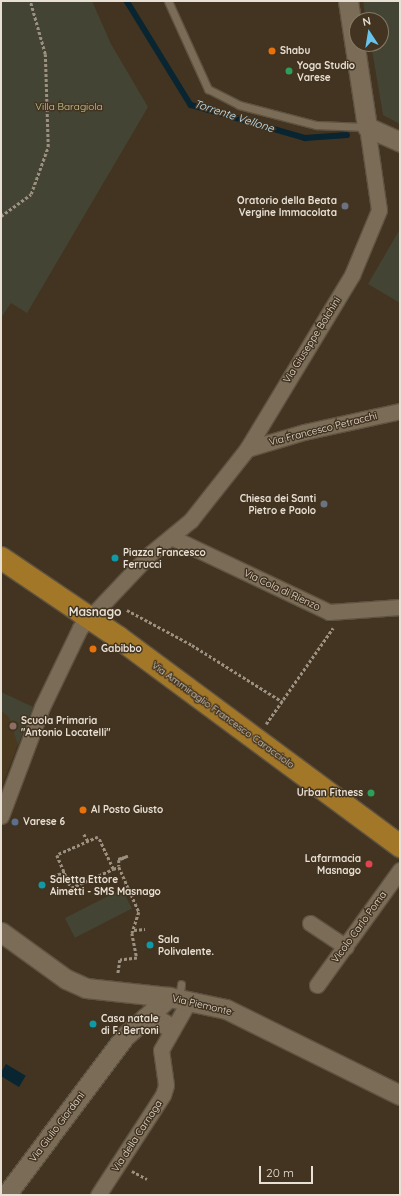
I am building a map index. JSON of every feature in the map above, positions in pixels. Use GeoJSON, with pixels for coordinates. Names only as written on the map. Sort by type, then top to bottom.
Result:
{"type":"FeatureCollection","features":[{"type":"Feature","properties":{"kind":"main road","name":"Via Ammiraglio Francesco Caracciolo"},"geometry":{"type":"LineString","coordinates":[[1,558],[43,588],[90,618],[400,846]]}},
{"type":"Feature","properties":{"kind":"main road","name":"Via Ammiraglio Francesco Caracciolo"},"geometry":{"type":"LineString","coordinates":[[1,573],[43,588]]}},
{"type":"Feature","properties":{"kind":"street","name":"Via Giuseppe Bolchini"},"geometry":{"type":"LineString","coordinates":[[1,816],[42,707],[80,628],[150,553],[172,537],[197,513],[247,449],[352,275],[379,210],[348,1]]}},
{"type":"Feature","properties":{"kind":"street"},"geometry":{"type":"LineString","coordinates":[[367,127],[400,142]]}},
{"type":"Feature","properties":{"kind":"street","name":"Via Francesco Petracchi"},"geometry":{"type":"LineString","coordinates":[[247,449],[304,432],[400,411]]}},
{"type":"Feature","properties":{"kind":"street","name":"Via Cola di Rienzo"},"geometry":{"type":"LineString","coordinates":[[172,537],[316,607],[340,612],[400,607]]}},
{"type":"Feature","properties":{"kind":"street","name":"Vicolo Carlo Poma"},"geometry":{"type":"LineString","coordinates":[[317,985],[346,947],[400,870]]}},
{"type":"Feature","properties":{"kind":"street"},"geometry":{"type":"LineString","coordinates":[[310,923],[346,947]]}},
{"type":"Feature","properties":{"kind":"street","name":"Via Piemonte"},"geometry":{"type":"LineString","coordinates":[[1,932],[81,986],[135,993],[178,996],[226,1009],[261,1024],[400,1095]]}},
{"type":"Feature","properties":{"kind":"street","name":"Via Giulio Giordani"},"geometry":{"type":"LineString","coordinates":[[108,1059],[137,1009],[135,993]]}},
{"type":"Feature","properties":{"kind":"street","name":"Via Giulio Giordani"},"geometry":{"type":"LineString","coordinates":[[6,1195],[108,1059],[145,1018],[178,996]]}},
{"type":"Feature","properties":{"kind":"street","name":"Via della Carnaga"},"geometry":{"type":"LineString","coordinates":[[98,1195],[164,1095],[166,1085],[161,1050],[171,1028],[178,996]]}},
{"type":"Feature","properties":{"kind":"street"},"geometry":{"type":"LineString","coordinates":[[145,1018],[153,1017],[171,1028]]}},
{"type":"Feature","properties":{"kind":"lane"},"geometry":{"type":"LineString","coordinates":[[168,1],[208,89],[239,105],[316,125],[367,127]]}},
{"type":"Feature","properties":{"kind":"path"},"geometry":{"type":"LineString","coordinates":[[1,216],[31,194],[48,147],[45,54],[30,1]]}},
{"type":"Feature","properties":{"kind":"path"},"geometry":{"type":"LineString","coordinates":[[127,610],[192,645],[284,702]]}},
{"type":"Feature","properties":{"kind":"path"},"geometry":{"type":"LineString","coordinates":[[255,739],[284,702],[340,612]]}},
{"type":"Feature","properties":{"kind":"path"},"geometry":{"type":"LineString","coordinates":[[84,834],[88,841]]}},
{"type":"Feature","properties":{"kind":"path"},"geometry":{"type":"LineString","coordinates":[[113,870],[98,837],[57,855],[71,888],[113,870],[119,867]]}},
{"type":"Feature","properties":{"kind":"path"},"geometry":{"type":"LineString","coordinates":[[118,859],[128,856],[119,860],[119,867],[139,912],[134,930],[137,958],[120,960],[118,978]]}},
{"type":"Feature","properties":{"kind":"path"},"geometry":{"type":"LineString","coordinates":[[53,876],[65,872]]}},
{"type":"Feature","properties":{"kind":"path"},"geometry":{"type":"LineString","coordinates":[[134,930],[145,929]]}},
{"type":"Feature","properties":{"kind":"path"},"geometry":{"type":"LineString","coordinates":[[132,1171],[147,1179]]}},
{"type":"Feature","properties":{"kind":"shaded area","name":"Scuola Primaria \"Antonio Locatelli\""},"geometry":{"type":"Polygon","coordinates":[[[1,692],[33,707],[1,787],[1,692]]]}},
{"type":"Feature","properties":{"kind":"green space","name":"Villa Baragiola"},"geometry":{"type":"Polygon","coordinates":[[[1,1],[92,1],[111,44],[148,107],[27,313],[11,303],[1,318],[1,1]]]}},
{"type":"Feature","properties":{"kind":"green space"},"geometry":{"type":"Polygon","coordinates":[[[363,1],[400,1],[400,124],[383,115],[372,52],[389,52],[389,12],[365,12],[363,1]]]}},
{"type":"Feature","properties":{"kind":"green space"},"geometry":{"type":"Polygon","coordinates":[[[400,229],[400,303],[368,284],[400,229]]]}},
{"type":"Feature","properties":{"kind":"green space"},"geometry":{"type":"Polygon","coordinates":[[[1,692],[33,707],[18,745],[9,717],[1,711],[1,692]]]}},
{"type":"Feature","properties":{"kind":"green space"},"geometry":{"type":"Polygon","coordinates":[[[122,889],[132,909],[75,938],[65,918],[122,889]]]}},
{"type":"Feature","properties":{"kind":"water"},"geometry":{"type":"Polygon","coordinates":[[[6,1064],[26,1076],[19,1087],[1,1076],[1,1072],[6,1064]]]}},
{"type":"Feature","properties":{"kind":"waterway","name":"Torrente Vellone"},"geometry":{"type":"LineString","coordinates":[[127,1],[191,105],[305,138],[347,135]]}},
{"type":"Feature","properties":{"kind":"place","name":"Shabu"},"geometry":{"type":"Point","coordinates":[272,51]}},
{"type":"Feature","properties":{"kind":"place","name":"Yoga Studio Varese"},"geometry":{"type":"Point","coordinates":[289,71]}},
{"type":"Feature","properties":{"kind":"place","name":"Oratorio della Beata Vergine Immacolata"},"geometry":{"type":"Point","coordinates":[345,206]}},
{"type":"Feature","properties":{"kind":"place","name":"Chiesa dei Santi Pietro e Paolo"},"geometry":{"type":"Point","coordinates":[324,504]}},
{"type":"Feature","properties":{"kind":"place","name":"Piazza Francesco Ferrucci"},"geometry":{"type":"Point","coordinates":[115,558]}},
{"type":"Feature","properties":{"kind":"place","name":"Gabibbo"},"geometry":{"type":"Point","coordinates":[93,649]}},
{"type":"Feature","properties":{"kind":"place","name":"Scuola Primaria \"Antonio Locatelli\""},"geometry":{"type":"Point","coordinates":[13,726]}},
{"type":"Feature","properties":{"kind":"place","name":"Urban Fitness"},"geometry":{"type":"Point","coordinates":[371,793]}},
{"type":"Feature","properties":{"kind":"place","name":"Al Posto Giusto"},"geometry":{"type":"Point","coordinates":[83,810]}},
{"type":"Feature","properties":{"kind":"place","name":"Varese 6"},"geometry":{"type":"Point","coordinates":[15,822]}},
{"type":"Feature","properties":{"kind":"place","name":"Lafarmacia Masnago"},"geometry":{"type":"Point","coordinates":[369,864]}},
{"type":"Feature","properties":{"kind":"place","name":"Saletta Ettore Aimetti - SMS Masnago"},"geometry":{"type":"Point","coordinates":[42,885]}},
{"type":"Feature","properties":{"kind":"place","name":"Sala Polivalente."},"geometry":{"type":"Point","coordinates":[150,945]}},
{"type":"Feature","properties":{"kind":"place","name":"Casa natale di F. Bertoni"},"geometry":{"type":"Point","coordinates":[93,1024]}},
{"type":"Feature","properties":{"kind":"district","name":"Masnago"},"geometry":{"type":"Point","coordinates":[95,612]}}]}
